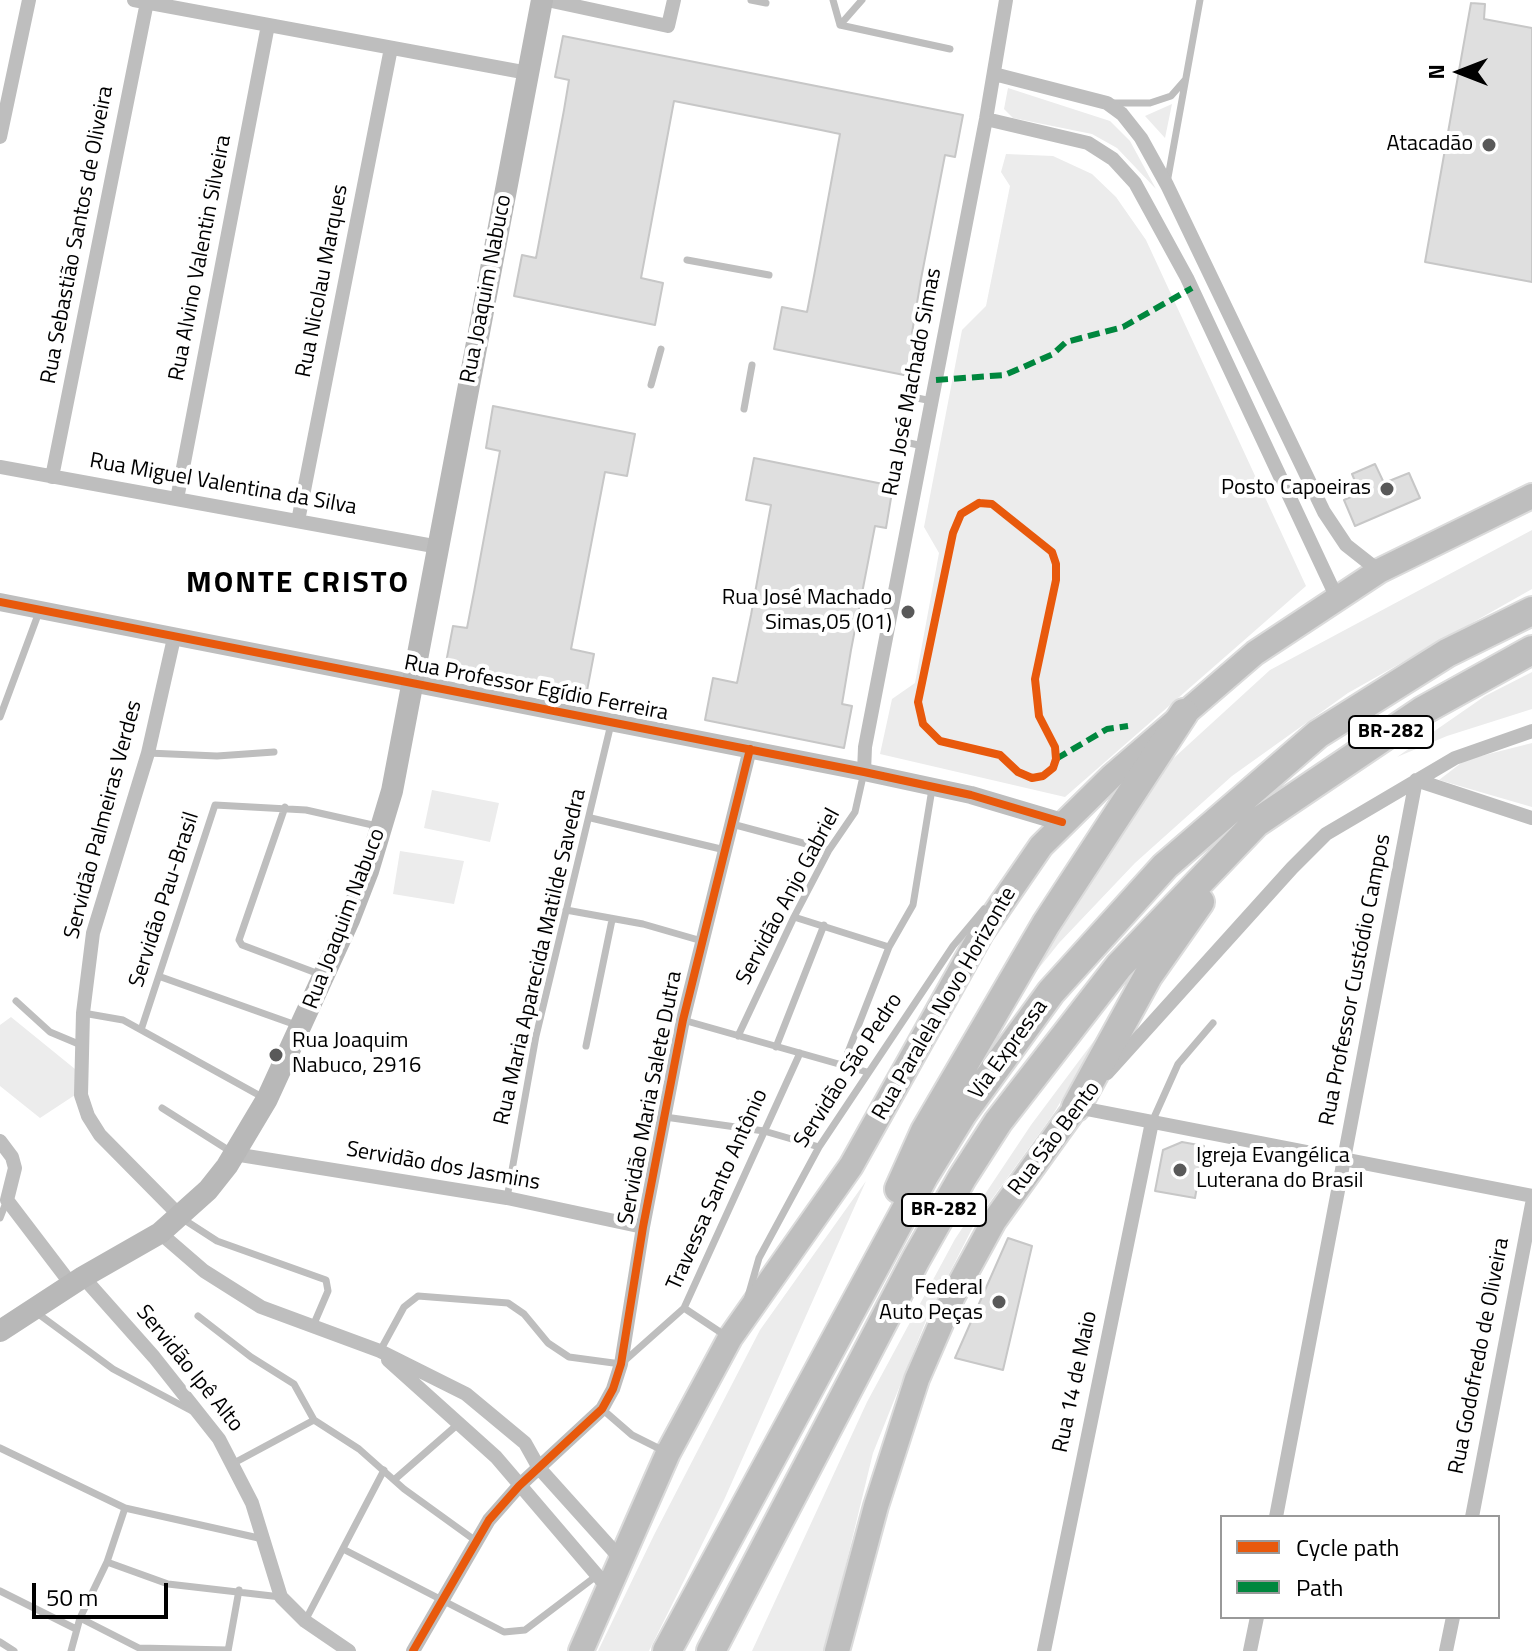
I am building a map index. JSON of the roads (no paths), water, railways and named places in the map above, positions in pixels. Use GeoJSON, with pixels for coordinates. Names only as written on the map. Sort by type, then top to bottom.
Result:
{"type":"FeatureCollection","features":[{"type":"Feature","properties":{"kind":"highway","name":"Via Expressa"},"geometry":{"type":"LineString","coordinates":[[667,1651],[924,1176],[1008,1048],[1110,923],[1165,866],[1318,734],[1447,653],[1532,611]]}},
{"type":"Feature","properties":{"kind":"highway","name":"Via Expressa"},"geometry":{"type":"LineString","coordinates":[[711,1651],[916,1259],[998,1122],[1119,966],[1256,823],[1422,711],[1532,650]]}},
{"type":"Feature","properties":{"kind":"highway"},"geometry":{"type":"LineString","coordinates":[[877,1258],[896,1194],[925,1131],[1046,924],[1184,713]]}},
{"type":"Feature","properties":{"kind":"highway"},"geometry":{"type":"LineString","coordinates":[[1076,1107],[1148,976],[1256,823]]}},
{"type":"Feature","properties":{"kind":"main road","name":"Rua Joaquim Nabuco"},"geometry":{"type":"LineString","coordinates":[[0,1331],[77,1280],[160,1233],[208,1190],[267,1099],[325,976],[382,827],[413,682],[544,0]]}},
{"type":"Feature","properties":{"kind":"main road","name":"Rua Paralela Novo Horizonte"},"geometry":{"type":"LineString","coordinates":[[581,1651],[602,1582],[620,1558],[668,1453],[730,1338],[851,1166],[890,1101],[959,971],[1022,870],[1062,822],[1255,653],[1336,596],[1379,571],[1532,496]]}},
{"type":"Feature","properties":{"kind":"main road","name":"Rua São Bento"},"geometry":{"type":"LineString","coordinates":[[837,1651],[880,1492],[923,1365],[953,1296],[994,1221],[1076,1107]]}},
{"type":"Feature","properties":{"kind":"street"},"geometry":{"type":"LineString","coordinates":[[0,137],[29,0]]}},
{"type":"Feature","properties":{"kind":"street"},"geometry":{"type":"LineString","coordinates":[[544,0],[668,26],[674,0]]}},
{"type":"Feature","properties":{"kind":"street","name":"Rua José Machado Simas"},"geometry":{"type":"LineString","coordinates":[[864,772],[865,747],[986,119],[1006,0]]}},
{"type":"Feature","properties":{"kind":"street"},"geometry":{"type":"LineString","coordinates":[[140,1],[528,73]]}},
{"type":"Feature","properties":{"kind":"street","name":"Rua Sebastião Santos de Oliveira"},"geometry":{"type":"LineString","coordinates":[[52,477],[140,1]]}},
{"type":"Feature","properties":{"kind":"street","name":"Rua Alvino Valentin Silveira"},"geometry":{"type":"LineString","coordinates":[[177,499],[268,25]]}},
{"type":"Feature","properties":{"kind":"street","name":"Rua Nicolau Marques"},"geometry":{"type":"LineString","coordinates":[[298,521],[391,48]]}},
{"type":"Feature","properties":{"kind":"street"},"geometry":{"type":"LineString","coordinates":[[994,74],[1107,103],[1122,114],[1141,138],[1167,185],[1324,512],[1346,545],[1379,571]]}},
{"type":"Feature","properties":{"kind":"street"},"geometry":{"type":"LineString","coordinates":[[986,119],[1088,143],[1113,159],[1135,183],[1182,266],[1336,596]]}},
{"type":"Feature","properties":{"kind":"street","name":"Rua Miguel Valentina da Silva"},"geometry":{"type":"LineString","coordinates":[[0,467],[439,547]]}},
{"type":"Feature","properties":{"kind":"street"},"geometry":{"type":"LineString","coordinates":[[1301,522],[1324,512]]}},
{"type":"Feature","properties":{"kind":"street","name":"Rua Professor Egídio Ferreira"},"geometry":{"type":"LineString","coordinates":[[0,602],[864,772],[1062,822]]}},
{"type":"Feature","properties":{"kind":"street","name":"Servidão Palmeiras Verdes"},"geometry":{"type":"LineString","coordinates":[[174,638],[148,753],[93,933],[83,1013],[81,1095],[88,1116],[100,1135],[181,1217]]}},
{"type":"Feature","properties":{"kind":"street","name":"Rua São Bento"},"geometry":{"type":"LineString","coordinates":[[1076,1107],[1326,834],[1455,758],[1532,731]]}},
{"type":"Feature","properties":{"kind":"street","name":"Servidão Maria Salete Dutra"},"geometry":{"type":"LineString","coordinates":[[602,1409],[621,1364],[643,1227],[683,1020],[750,749]]}},
{"type":"Feature","properties":{"kind":"street"},"geometry":{"type":"LineString","coordinates":[[1416,780],[1532,818]]}},
{"type":"Feature","properties":{"kind":"street","name":"Rua Professor Custódio Campos"},"geometry":{"type":"LineString","coordinates":[[1276,1515],[1416,780]]}},
{"type":"Feature","properties":{"kind":"street"},"geometry":{"type":"LineString","coordinates":[[1076,1107],[1532,1196]]}},
{"type":"Feature","properties":{"kind":"street","name":"Rua 14 de Maio"},"geometry":{"type":"LineString","coordinates":[[1044,1651],[1152,1122]]}},
{"type":"Feature","properties":{"kind":"street"},"geometry":{"type":"LineString","coordinates":[[0,1141],[12,1157],[15,1168],[7,1200]]}},
{"type":"Feature","properties":{"kind":"street","name":"Servidão dos Jasmins"},"geometry":{"type":"LineString","coordinates":[[234,1154],[507,1198],[643,1227]]}},
{"type":"Feature","properties":{"kind":"street","name":"Servidão Ipê Alto"},"geometry":{"type":"LineString","coordinates":[[7,1200],[203,1417],[234,1463],[265,1540],[281,1597],[305,1621],[349,1651]]}},
{"type":"Feature","properties":{"kind":"street","name":"Rua Godofredo de Oliveira"},"geometry":{"type":"LineString","coordinates":[[1472,1515],[1532,1204]]}},
{"type":"Feature","properties":{"kind":"street"},"geometry":{"type":"LineString","coordinates":[[160,1233],[204,1271],[245,1298],[380,1351],[466,1394],[525,1443],[539,1468],[620,1558]]}},
{"type":"Feature","properties":{"kind":"street"},"geometry":{"type":"LineString","coordinates":[[380,1351],[457,1425],[496,1457],[602,1582]]}},
{"type":"Feature","properties":{"kind":"street"},"geometry":{"type":"LineString","coordinates":[[413,1651],[476,1541],[519,1486],[602,1409]]}},
{"type":"Feature","properties":{"kind":"street"},"geometry":{"type":"LineString","coordinates":[[1250,1651],[1257,1619]]}},
{"type":"Feature","properties":{"kind":"street"},"geometry":{"type":"LineString","coordinates":[[1446,1651],[1453,1619]]}},
{"type":"Feature","properties":{"kind":"lane"},"geometry":{"type":"LineString","coordinates":[[751,0],[766,3]]}},
{"type":"Feature","properties":{"kind":"lane"},"geometry":{"type":"LineString","coordinates":[[833,0],[840,25]]}},
{"type":"Feature","properties":{"kind":"lane"},"geometry":{"type":"LineString","coordinates":[[840,25],[862,0]]}},
{"type":"Feature","properties":{"kind":"lane"},"geometry":{"type":"LineString","coordinates":[[1167,185],[1200,0]]}},
{"type":"Feature","properties":{"kind":"lane"},"geometry":{"type":"LineString","coordinates":[[840,25],[950,49]]}},
{"type":"Feature","properties":{"kind":"lane"},"geometry":{"type":"LineString","coordinates":[[1107,103],[1150,103],[1171,96],[1186,78]]}},
{"type":"Feature","properties":{"kind":"lane"},"geometry":{"type":"LineString","coordinates":[[687,260],[769,275]]}},
{"type":"Feature","properties":{"kind":"lane"},"geometry":{"type":"LineString","coordinates":[[651,385],[661,349]]}},
{"type":"Feature","properties":{"kind":"lane"},"geometry":{"type":"LineString","coordinates":[[744,409],[752,365]]}},
{"type":"Feature","properties":{"kind":"lane"},"geometry":{"type":"LineString","coordinates":[[907,396],[932,401]]}},
{"type":"Feature","properties":{"kind":"lane"},"geometry":{"type":"LineString","coordinates":[[900,441],[923,446]]}},
{"type":"Feature","properties":{"kind":"lane"},"geometry":{"type":"LineString","coordinates":[[0,717],[39,612]]}},
{"type":"Feature","properties":{"kind":"lane","name":"Rua Maria Aparecida Matilde Savedra"},"geometry":{"type":"LineString","coordinates":[[507,1198],[536,1036],[591,818],[611,724]]}},
{"type":"Feature","properties":{"kind":"lane"},"geometry":{"type":"LineString","coordinates":[[148,753],[217,756],[274,752]]}},
{"type":"Feature","properties":{"kind":"lane","name":"Servidão Anjo Gabriel"},"geometry":{"type":"LineString","coordinates":[[738,1036],[794,917],[829,850],[855,812],[864,772]]}},
{"type":"Feature","properties":{"kind":"lane","name":"Servidão São Pedro"},"geometry":{"type":"LineString","coordinates":[[843,1065],[889,947],[913,905],[932,787]]}},
{"type":"Feature","properties":{"kind":"lane","name":"Servidão Pau-Brasil"},"geometry":{"type":"LineString","coordinates":[[141,1030],[161,977],[215,805],[285,807],[382,827]]}},
{"type":"Feature","properties":{"kind":"lane"},"geometry":{"type":"LineString","coordinates":[[285,807],[239,940],[242,945],[325,976]]}},
{"type":"Feature","properties":{"kind":"lane"},"geometry":{"type":"LineString","coordinates":[[591,818],[725,850]]}},
{"type":"Feature","properties":{"kind":"lane"},"geometry":{"type":"LineString","coordinates":[[732,824],[829,850]]}},
{"type":"Feature","properties":{"kind":"lane","name":"Servidão São Pedro"},"geometry":{"type":"LineString","coordinates":[[745,1314],[759,1258],[819,1147],[953,946],[1022,870]]}},
{"type":"Feature","properties":{"kind":"lane"},"geometry":{"type":"LineString","coordinates":[[566,910],[643,924],[702,941]]}},
{"type":"Feature","properties":{"kind":"lane"},"geometry":{"type":"LineString","coordinates":[[794,917],[889,947]]}},
{"type":"Feature","properties":{"kind":"lane"},"geometry":{"type":"LineString","coordinates":[[586,1046],[612,920]]}},
{"type":"Feature","properties":{"kind":"lane"},"geometry":{"type":"LineString","coordinates":[[776,1047],[824,925]]}},
{"type":"Feature","properties":{"kind":"lane"},"geometry":{"type":"LineString","coordinates":[[161,977],[302,1027]]}},
{"type":"Feature","properties":{"kind":"lane"},"geometry":{"type":"LineString","coordinates":[[16,1001],[50,1032],[81,1045]]}},
{"type":"Feature","properties":{"kind":"lane"},"geometry":{"type":"LineString","coordinates":[[83,1013],[112,1017],[141,1030],[267,1099]]}},
{"type":"Feature","properties":{"kind":"lane"},"geometry":{"type":"LineString","coordinates":[[683,1020],[867,1072]]}},
{"type":"Feature","properties":{"kind":"lane"},"geometry":{"type":"LineString","coordinates":[[1152,1122],[1178,1064],[1213,1023]]}},
{"type":"Feature","properties":{"kind":"lane","name":"Travessa Santo Antônio"},"geometry":{"type":"LineString","coordinates":[[621,1364],[684,1308],[800,1053]]}},
{"type":"Feature","properties":{"kind":"lane"},"geometry":{"type":"LineString","coordinates":[[162,1108],[234,1154]]}},
{"type":"Feature","properties":{"kind":"lane"},"geometry":{"type":"LineString","coordinates":[[664,1117],[764,1131],[819,1147]]}},
{"type":"Feature","properties":{"kind":"lane"},"geometry":{"type":"LineString","coordinates":[[0,1218],[7,1200]]}},
{"type":"Feature","properties":{"kind":"lane"},"geometry":{"type":"LineString","coordinates":[[181,1217],[217,1241],[326,1280],[328,1291],[313,1326]]}},
{"type":"Feature","properties":{"kind":"lane"},"geometry":{"type":"LineString","coordinates":[[380,1351],[404,1307],[418,1296],[508,1303],[524,1314],[548,1343],[569,1357],[621,1364]]}},
{"type":"Feature","properties":{"kind":"lane"},"geometry":{"type":"LineString","coordinates":[[684,1308],[730,1338]]}},
{"type":"Feature","properties":{"kind":"lane"},"geometry":{"type":"LineString","coordinates":[[32,1309],[113,1369],[203,1417]]}},
{"type":"Feature","properties":{"kind":"lane"},"geometry":{"type":"LineString","coordinates":[[198,1316],[251,1357],[294,1384],[314,1420],[476,1541]]}},
{"type":"Feature","properties":{"kind":"lane"},"geometry":{"type":"LineString","coordinates":[[602,1409],[632,1435],[668,1453]]}},
{"type":"Feature","properties":{"kind":"lane"},"geometry":{"type":"LineString","coordinates":[[234,1463],[314,1420]]}},
{"type":"Feature","properties":{"kind":"lane"},"geometry":{"type":"LineString","coordinates":[[394,1480],[457,1425]]}},
{"type":"Feature","properties":{"kind":"lane"},"geometry":{"type":"LineString","coordinates":[[0,1448],[125,1508],[265,1540]]}},
{"type":"Feature","properties":{"kind":"lane"},"geometry":{"type":"LineString","coordinates":[[305,1621],[384,1470]]}},
{"type":"Feature","properties":{"kind":"lane"},"geometry":{"type":"LineString","coordinates":[[71,1651],[80,1618],[107,1562],[125,1508]]}},
{"type":"Feature","properties":{"kind":"lane"},"geometry":{"type":"LineString","coordinates":[[343,1549],[504,1632],[525,1630],[602,1582]]}},
{"type":"Feature","properties":{"kind":"lane"},"geometry":{"type":"LineString","coordinates":[[107,1562],[168,1584],[281,1597]]}},
{"type":"Feature","properties":{"kind":"lane"},"geometry":{"type":"LineString","coordinates":[[80,1618],[130,1646],[228,1650],[239,1590]]}},
{"type":"Feature","properties":{"kind":"lane"},"geometry":{"type":"LineString","coordinates":[[0,1591],[76,1629]]}},
{"type":"Feature","properties":{"kind":"lane"},"geometry":{"type":"LineString","coordinates":[[0,1642],[14,1651]]}},
{"type":"Feature","properties":{"kind":"place","name":"Atacadão"},"geometry":{"type":"Point","coordinates":[1489,145]}},
{"type":"Feature","properties":{"kind":"place","name":"Posto Capoeiras"},"geometry":{"type":"Point","coordinates":[1387,489]}},
{"type":"Feature","properties":{"kind":"place","name":"Rua José Machado Simas,05 (01)"},"geometry":{"type":"Point","coordinates":[908,612]}},
{"type":"Feature","properties":{"kind":"place","name":"Rua Joaquim Nabuco, 2916"},"geometry":{"type":"Point","coordinates":[276,1055]}},
{"type":"Feature","properties":{"kind":"place","name":"Igreja Evangélica Luterana do Brasil"},"geometry":{"type":"Point","coordinates":[1180,1170]}},
{"type":"Feature","properties":{"kind":"place","name":"Federal Auto Peças"},"geometry":{"type":"Point","coordinates":[999,1302]}},
{"type":"Feature","properties":{"kind":"district","name":"MONTE CRISTO"},"geometry":{"type":"Point","coordinates":[298,585]}}]}
